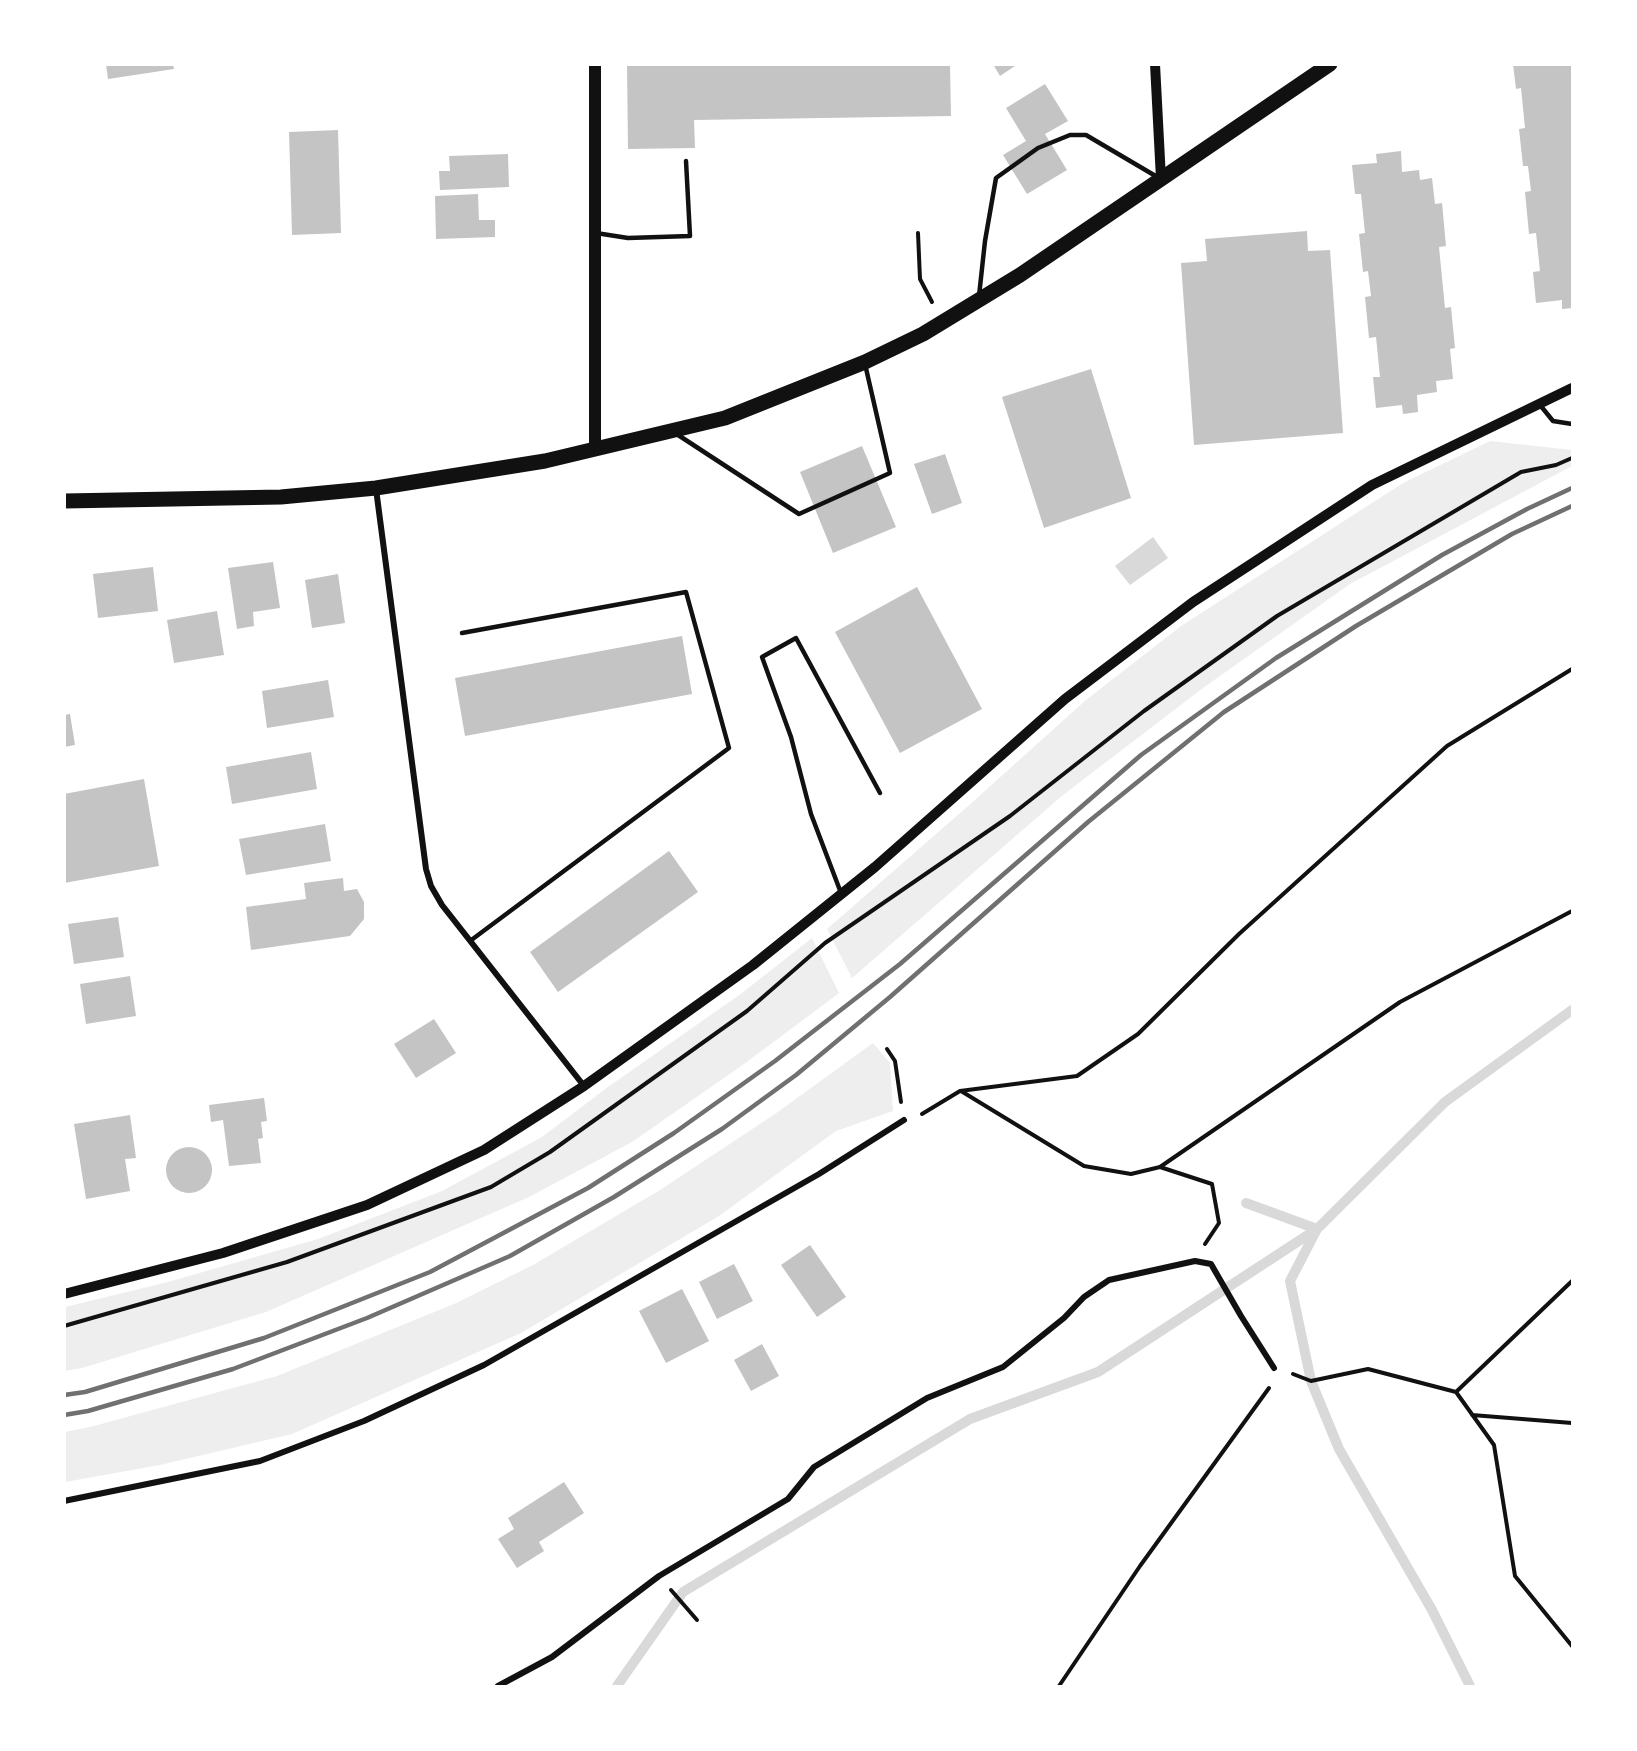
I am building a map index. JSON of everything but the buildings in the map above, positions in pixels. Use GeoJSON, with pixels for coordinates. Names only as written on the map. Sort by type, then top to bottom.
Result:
{"type":"FeatureCollection","features":[{"type":"Feature","properties":{"kind":"main road"},"geometry":{"type":"LineString","coordinates":[[595,64],[595,450]]}},
{"type":"Feature","properties":{"kind":"main road"},"geometry":{"type":"LineString","coordinates":[[64,501],[280,497],[376,488],[546,461],[725,418],[865,362],[923,334],[1020,275],[1330,64]]}},
{"type":"Feature","properties":{"kind":"street"},"geometry":{"type":"LineString","coordinates":[[1155,64],[1161,179]]}},
{"type":"Feature","properties":{"kind":"street"},"geometry":{"type":"LineString","coordinates":[[64,1294],[223,1253],[367,1205],[484,1150],[584,1086],[753,965],[842,895],[1065,699],[1192,602],[1290,536],[1372,485],[1539,402],[1572,388]]}},
{"type":"Feature","properties":{"kind":"street"},"geometry":{"type":"LineString","coordinates":[[376,488],[426,868],[431,886],[442,905],[584,1086]]}},
{"type":"Feature","properties":{"kind":"street"},"geometry":{"type":"LineString","coordinates":[[64,1501],[260,1461],[364,1422],[483,1365],[819,1174],[904,1120]]}},
{"type":"Feature","properties":{"kind":"street"},"geometry":{"type":"LineString","coordinates":[[498,1686],[552,1658],[659,1576],[788,1499],[814,1467],[927,1398],[1003,1367],[1064,1318],[1084,1297],[1109,1280],[1195,1261],[1211,1264],[1241,1317],[1274,1368]]}},
{"type":"Feature","properties":{"kind":"lane"},"geometry":{"type":"LineString","coordinates":[[979,299],[985,241],[996,178],[1038,148],[1070,135],[1086,135],[1161,179]]}},
{"type":"Feature","properties":{"kind":"lane"},"geometry":{"type":"LineString","coordinates":[[596,233],[628,238],[690,236],[686,161]]}},
{"type":"Feature","properties":{"kind":"lane"},"geometry":{"type":"LineString","coordinates":[[672,432],[799,514],[890,473],[865,362]]}},
{"type":"Feature","properties":{"kind":"lane"},"geometry":{"type":"LineString","coordinates":[[1539,402],[1553,421],[1572,424]]}},
{"type":"Feature","properties":{"kind":"lane"},"geometry":{"type":"LineString","coordinates":[[462,633],[686,592],[729,748],[470,941]]}},
{"type":"Feature","properties":{"kind":"lane"},"geometry":{"type":"LineString","coordinates":[[842,895],[811,814],[791,736],[762,657],[796,638],[880,793]]}},
{"type":"Feature","properties":{"kind":"path"},"geometry":{"type":"LineString","coordinates":[[918,233],[920,279]]}},
{"type":"Feature","properties":{"kind":"path"},"geometry":{"type":"LineString","coordinates":[[887,1049],[896,1061],[904,1120],[919,1115],[960,1091],[1077,1076],[1137,1034],[1239,934],[1447,746],[1572,669]]}},
{"type":"Feature","properties":{"kind":"path"},"geometry":{"type":"LineString","coordinates":[[960,1091],[1084,1167],[1131,1174],[1160,1167],[1400,1002],[1572,911]]}},
{"type":"Feature","properties":{"kind":"path"},"geometry":{"type":"LineString","coordinates":[[1160,1167],[1212,1184],[1219,1223],[1195,1261]]}},
{"type":"Feature","properties":{"kind":"path"},"geometry":{"type":"LineString","coordinates":[[1456,1392],[1572,1281]]}},
{"type":"Feature","properties":{"kind":"path"},"geometry":{"type":"LineString","coordinates":[[1274,1368],[1311,1381],[1368,1370],[1456,1392],[1494,1445],[1515,1576],[1572,1646]]}},
{"type":"Feature","properties":{"kind":"path"},"geometry":{"type":"LineString","coordinates":[[1059,1686],[1140,1566],[1268,1390]]}},
{"type":"Feature","properties":{"kind":"path"},"geometry":{"type":"LineString","coordinates":[[1472,1415],[1572,1423]]}},
{"type":"Feature","properties":{"kind":"path"},"geometry":{"type":"LineString","coordinates":[[659,1576],[697,1620]]}},
{"type":"Feature","properties":{"kind":"shaded area"},"geometry":{"type":"Polygon","coordinates":[[[1490,441],[1572,450],[1572,466],[1350,584],[1203,688],[1063,795],[852,978],[827,929],[1086,700],[1181,626],[1403,483],[1490,441]]]}},
{"type":"Feature","properties":{"kind":"shaded area"},"geometry":{"type":"Polygon","coordinates":[[[1153,537],[1168,558],[1130,585],[1115,566],[1153,537]]]}},
{"type":"Feature","properties":{"kind":"shaded area"},"geometry":{"type":"Polygon","coordinates":[[[812,938],[839,993],[744,1064],[632,1142],[529,1197],[266,1312],[82,1368],[65,1371],[65,1307],[168,1282],[318,1239],[442,1191],[542,1137],[608,1087],[742,993],[812,938]]]}},
{"type":"Feature","properties":{"kind":"shaded area"},"geometry":{"type":"Polygon","coordinates":[[[873,1043],[890,1063],[893,1111],[836,1131],[719,1216],[521,1333],[292,1434],[160,1465],[65,1482],[65,1432],[277,1376],[454,1304],[533,1265],[660,1190],[775,1114],[873,1043]]]}},
{"type":"Feature","properties":{"kind":"waterway"},"geometry":{"type":"LineString","coordinates":[[617,1686],[683,1592],[970,1419],[1098,1372],[1317,1229],[1445,1102],[1572,1010]]}},
{"type":"Feature","properties":{"kind":"waterway"},"geometry":{"type":"LineString","coordinates":[[1246,1203],[1317,1229],[1290,1281],[1311,1381],[1339,1449],[1432,1610],[1470,1686]]}},
{"type":"Feature","properties":{"kind":"railway"},"geometry":{"type":"LineString","coordinates":[[64,1395],[85,1392],[264,1338],[430,1272],[588,1188],[674,1133],[775,1061],[900,964],[1141,755],[1276,658],[1442,555],[1527,509],[1572,488]]}},
{"type":"Feature","properties":{"kind":"railway"},"geometry":{"type":"LineString","coordinates":[[64,1415],[88,1411],[233,1369],[367,1318],[510,1256],[614,1197],[722,1129],[796,1075],[890,997],[1088,822],[1224,712],[1356,626],[1512,534],[1572,506]]}}]}
